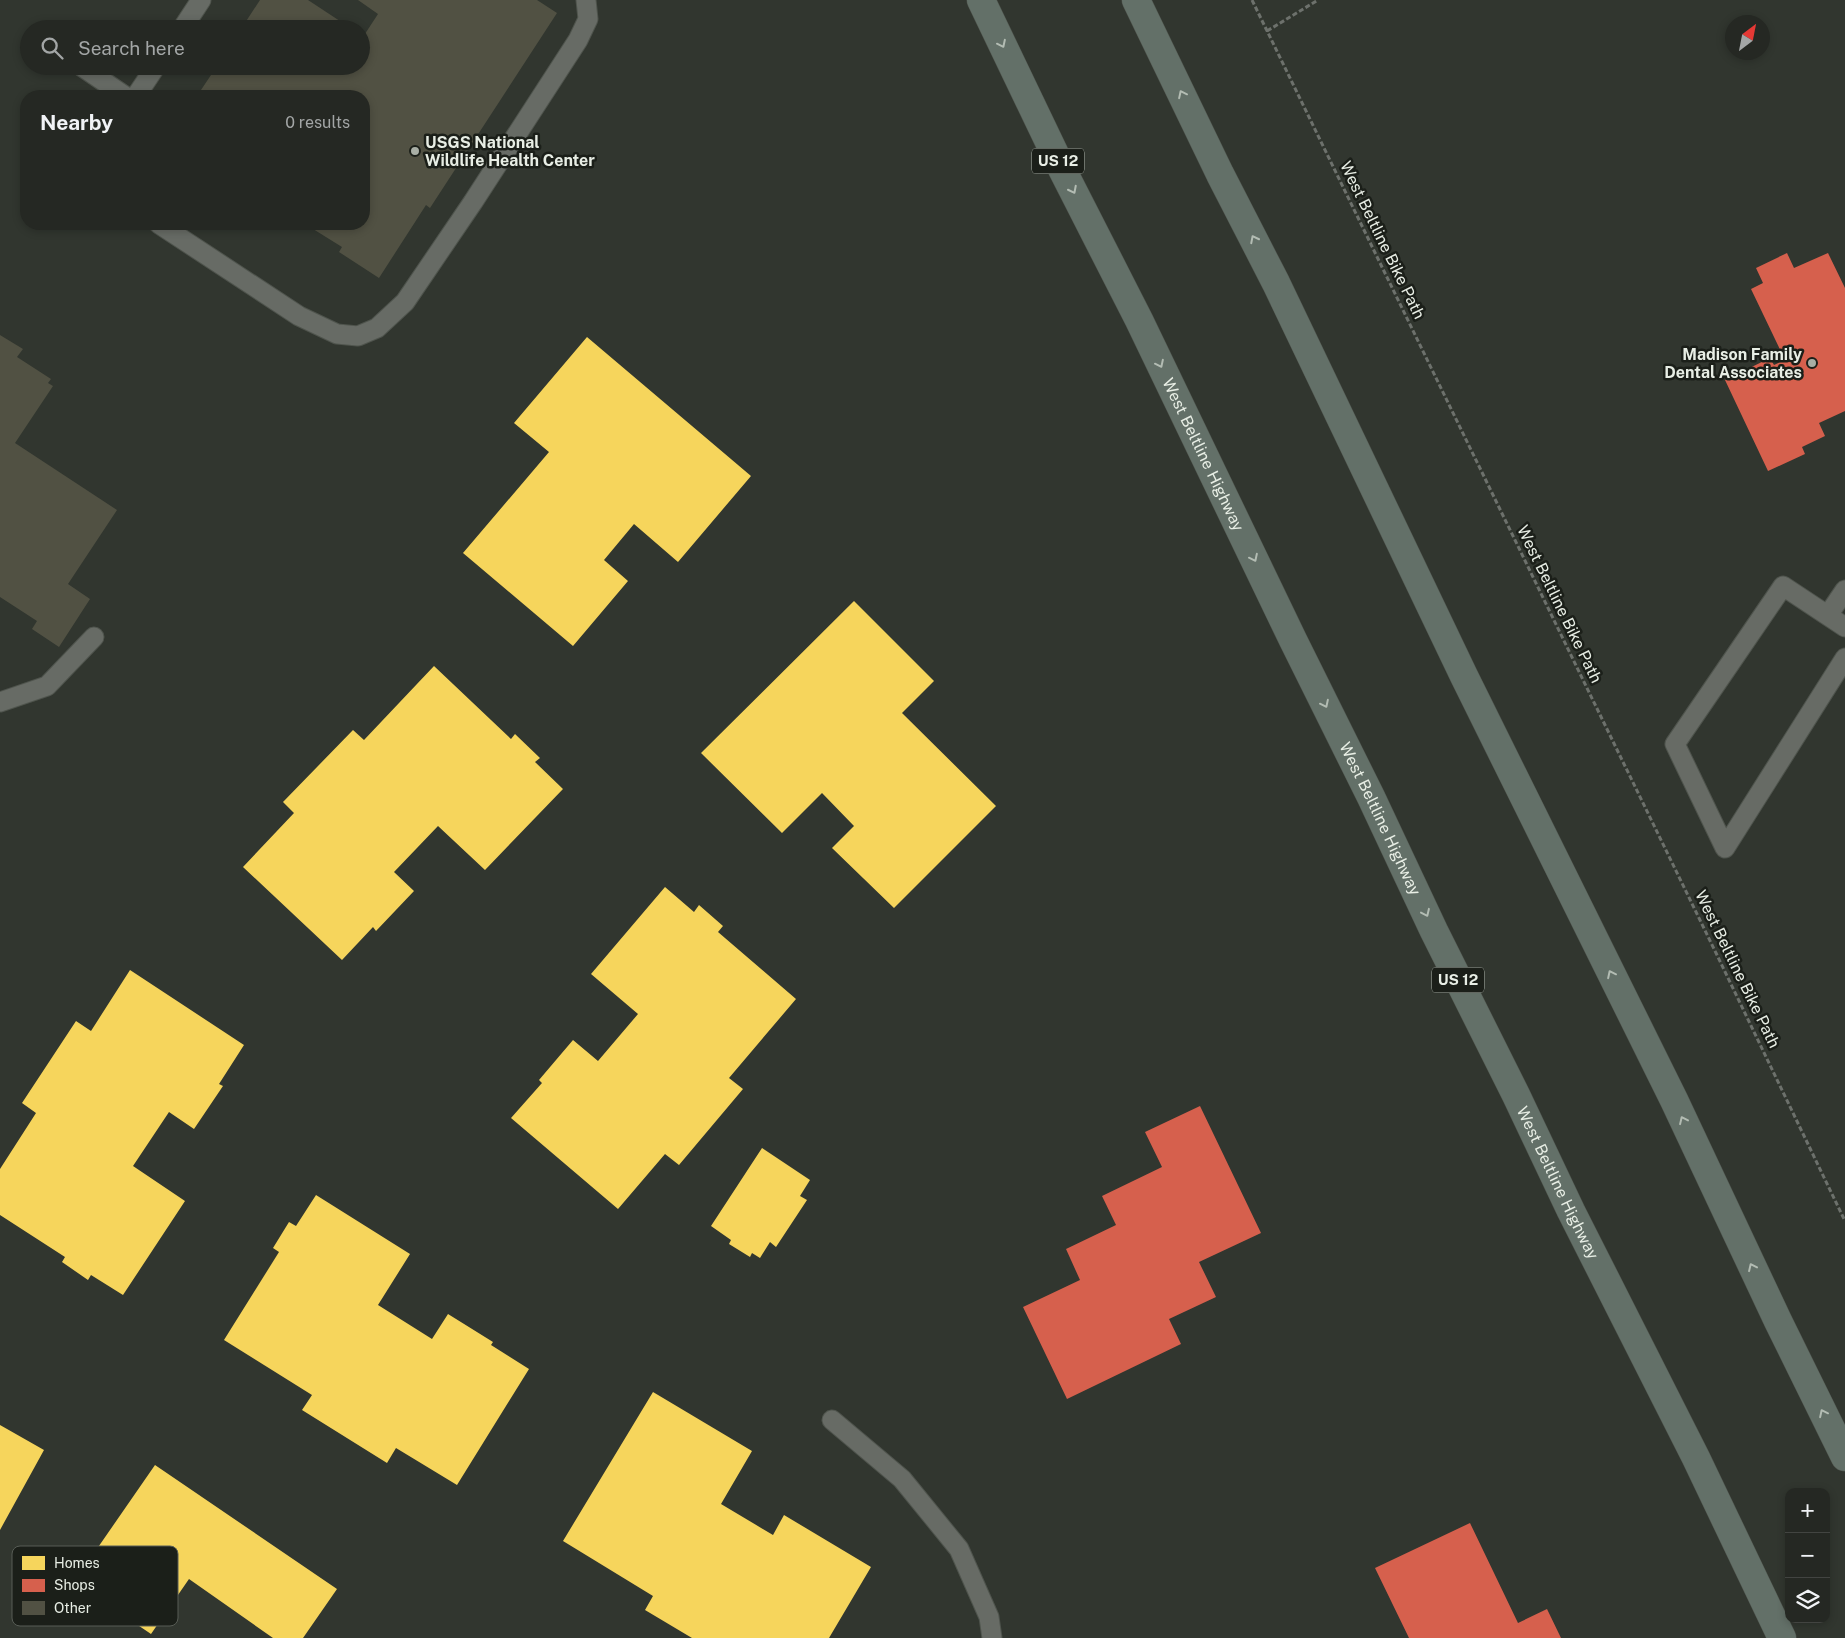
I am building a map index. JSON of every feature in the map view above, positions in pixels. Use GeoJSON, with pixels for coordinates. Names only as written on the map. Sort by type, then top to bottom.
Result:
{"type":"FeatureCollection","features":[{"type":"Feature","properties":{"kind":"highway","name":"West Beltline Highway"},"geometry":{"type":"LineString","coordinates":[[980,0],[1063,171],[1139,320],[1371,797],[1434,931],[1516,1095],[1571,1211],[1696,1458],[1782,1638]]}},
{"type":"Feature","properties":{"kind":"highway"},"geometry":{"type":"LineString","coordinates":[[1136,0],[1220,174],[1276,283],[1464,676],[1674,1100],[1845,1457]]}},
{"type":"Feature","properties":{"kind":"lane"},"geometry":{"type":"LineString","coordinates":[[188,20],[201,0]]}},
{"type":"Feature","properties":{"kind":"lane"},"geometry":{"type":"LineString","coordinates":[[168,230],[299,316],[330,331],[337,334],[358,336],[377,328],[405,302],[578,40],[588,19],[586,0]]}},
{"type":"Feature","properties":{"kind":"lane"},"geometry":{"type":"LineString","coordinates":[[94,75],[116,90]]}},
{"type":"Feature","properties":{"kind":"lane"},"geometry":{"type":"LineString","coordinates":[[140,90],[150,75]]}},
{"type":"Feature","properties":{"kind":"lane"},"geometry":{"type":"LineString","coordinates":[[1845,626],[1783,586],[1675,744],[1725,848],[1845,658]]}},
{"type":"Feature","properties":{"kind":"lane"},"geometry":{"type":"LineString","coordinates":[[1828,615],[1845,590]]}},
{"type":"Feature","properties":{"kind":"lane"},"geometry":{"type":"LineString","coordinates":[[0,702],[47,686],[94,638]]}},
{"type":"Feature","properties":{"kind":"lane"},"geometry":{"type":"LineString","coordinates":[[832,1420],[902,1479],[958,1548],[989,1617],[992,1638]]}},
{"type":"Feature","properties":{"kind":"path","name":"West Beltline Bike Path"},"geometry":{"type":"LineString","coordinates":[[1252,0],[1722,964],[1845,1221]]}},
{"type":"Feature","properties":{"kind":"path"},"geometry":{"type":"LineString","coordinates":[[1267,31],[1318,0]]}},
{"type":"Feature","properties":{"kind":"building: Homes"},"geometry":{"type":"Polygon","coordinates":[[[587,337],[751,476],[678,562],[634,524],[604,560],[628,581],[573,646],[463,553],[549,452],[514,423],[587,337]]]}},
{"type":"Feature","properties":{"kind":"building: Homes"},"geometry":{"type":"Polygon","coordinates":[[[854,601],[934,681],[902,713],[996,806],[894,908],[832,848],[854,826],[822,793],[782,833],[701,753],[854,601]]]}},
{"type":"Feature","properties":{"kind":"building: Homes"},"geometry":{"type":"Polygon","coordinates":[[[434,666],[511,739],[515,734],[540,758],[535,762],[563,789],[485,870],[438,826],[394,872],[414,891],[376,931],[373,927],[342,960],[243,867],[294,813],[283,802],[353,730],[364,740],[434,666]]]}},
{"type":"Feature","properties":{"kind":"building: Homes"},"geometry":{"type":"Polygon","coordinates":[[[665,887],[694,912],[699,905],[723,926],[718,932],[796,999],[729,1078],[743,1089],[679,1165],[665,1154],[618,1209],[511,1118],[542,1083],[539,1080],[573,1040],[598,1061],[638,1014],[591,974],[665,887]]]}},
{"type":"Feature","properties":{"kind":"building: Homes"},"geometry":{"type":"Polygon","coordinates":[[[130,970],[244,1045],[219,1084],[223,1086],[194,1129],[169,1112],[133,1166],[185,1201],[123,1295],[91,1275],[88,1280],[62,1262],[65,1257],[0,1215],[0,1169],[36,1113],[22,1103],[76,1021],[91,1031],[130,970]]]}},
{"type":"Feature","properties":{"kind":"building: Homes"},"geometry":{"type":"Polygon","coordinates":[[[762,1148],[810,1180],[800,1196],[807,1200],[776,1247],[770,1242],[760,1258],[752,1253],[750,1257],[729,1244],[731,1240],[711,1226],[762,1148]]]}},
{"type":"Feature","properties":{"kind":"building: Homes"},"geometry":{"type":"Polygon","coordinates":[[[316,1195],[410,1254],[378,1305],[432,1339],[448,1314],[493,1342],[491,1345],[529,1369],[457,1485],[396,1448],[387,1463],[302,1410],[312,1395],[224,1340],[279,1252],[273,1248],[289,1222],[296,1226],[316,1195]]]}},
{"type":"Feature","properties":{"kind":"building: Homes"},"geometry":{"type":"Polygon","coordinates":[[[653,1392],[752,1451],[721,1504],[773,1535],[784,1515],[871,1567],[829,1638],[692,1638],[645,1610],[653,1596],[563,1541],[653,1392]]]}},
{"type":"Feature","properties":{"kind":"building: Homes"},"geometry":{"type":"Polygon","coordinates":[[[0,1425],[44,1450],[0,1530],[0,1425]]]}},
{"type":"Feature","properties":{"kind":"building: Homes"},"geometry":{"type":"Polygon","coordinates":[[[155,1465],[337,1589],[303,1638],[273,1638],[189,1579],[178,1595],[178,1546],[99,1546],[155,1465]]]}},
{"type":"Feature","properties":{"kind":"building: Homes"},"geometry":{"type":"Polygon","coordinates":[[[139,1626],[157,1626],[151,1634],[139,1626]]]}},
{"type":"Feature","properties":{"kind":"building: Shops","name":"Madison Family Dental Associates"},"geometry":{"type":"Polygon","coordinates":[[[1787,253],[1794,268],[1828,253],[1845,288],[1845,411],[1819,423],[1825,436],[1802,447],[1805,454],[1768,471],[1725,380],[1770,358],[1774,365],[1785,360],[1751,289],[1763,283],[1756,268],[1787,253]]]}},
{"type":"Feature","properties":{"kind":"building: Shops"},"geometry":{"type":"Polygon","coordinates":[[[1200,1106],[1261,1233],[1199,1262],[1216,1297],[1169,1319],[1181,1344],[1067,1399],[1023,1307],[1080,1280],[1066,1249],[1116,1225],[1102,1196],[1162,1167],[1145,1132],[1200,1106]]]}},
{"type":"Feature","properties":{"kind":"building: Shops"},"geometry":{"type":"Polygon","coordinates":[[[1470,1523],[1518,1623],[1547,1609],[1561,1638],[1409,1638],[1375,1568],[1470,1523]]]}},
{"type":"Feature","properties":{"kind":"building: Other"},"geometry":{"type":"Polygon","coordinates":[[[260,0],[308,0],[338,20],[247,20],[260,0]]]}},
{"type":"Feature","properties":{"kind":"building: Other","name":"USGS National Wildlife Health Center"},"geometry":{"type":"Polygon","coordinates":[[[358,0],[537,0],[557,13],[430,208],[426,205],[379,278],[339,252],[342,247],[315,230],[370,230],[370,90],[201,90],[211,75],[370,75],[370,26],[378,14],[358,0]]]}},
{"type":"Feature","properties":{"kind":"building: Other"},"geometry":{"type":"Polygon","coordinates":[[[0,335],[23,349],[17,357],[51,379],[48,383],[53,386],[15,443],[117,510],[68,584],[90,599],[59,647],[32,629],[37,621],[0,597],[0,335]]]}},
{"type":"Feature","properties":{"kind":"place","name":"USGS National Wildlife Health Center"},"geometry":{"type":"Point","coordinates":[415,151]}},
{"type":"Feature","properties":{"kind":"place","name":"Madison Family Dental Associates"},"geometry":{"type":"Point","coordinates":[1812,363]}}]}
